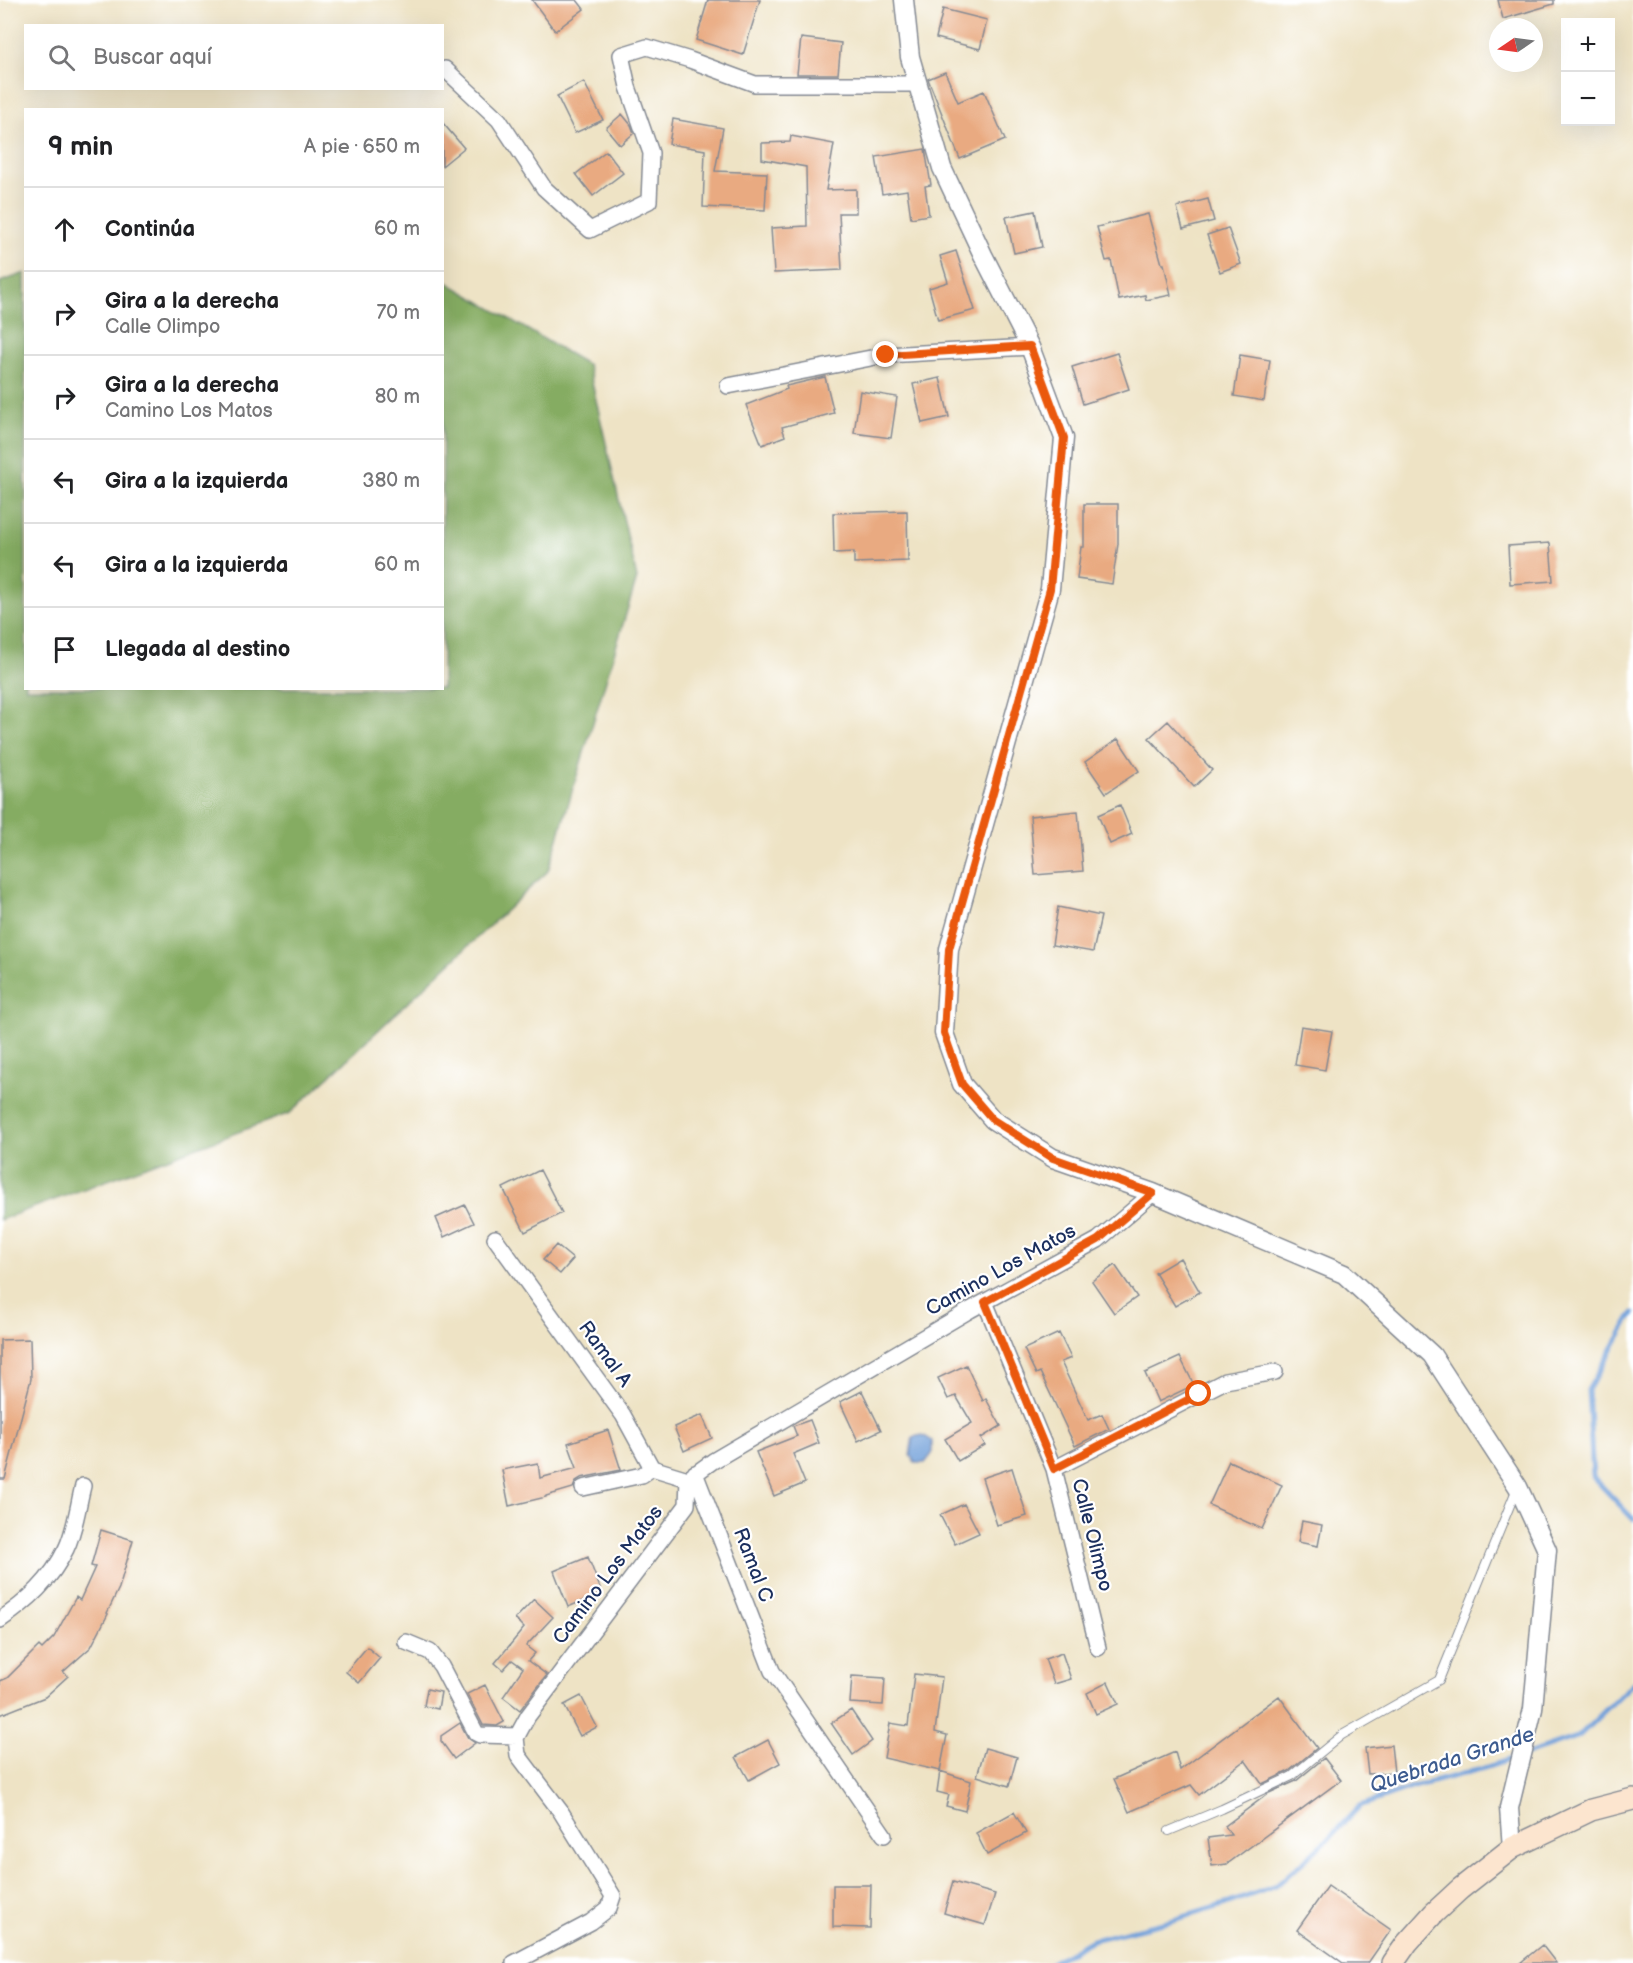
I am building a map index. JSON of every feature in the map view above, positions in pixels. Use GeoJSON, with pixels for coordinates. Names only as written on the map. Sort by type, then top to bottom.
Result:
{"type":"FeatureCollection","features":[{"type":"Feature","properties":{"kind":"main road"},"geometry":{"type":"LineString","coordinates":[[1393,1963],[1434,1912],[1512,1848],[1591,1810],[1633,1799]]}},
{"type":"Feature","properties":{"kind":"street"},"geometry":{"type":"LineString","coordinates":[[904,0],[910,57],[942,168],[983,255],[1030,346],[1064,438],[1050,589],[949,949],[944,1033],[962,1084],[993,1120],[1053,1158],[1153,1193],[1344,1274],[1432,1355],[1518,1487],[1547,1550],[1533,1709],[1509,1808],[1512,1848]]}},
{"type":"Feature","properties":{"kind":"street"},"geometry":{"type":"LineString","coordinates":[[445,69],[499,120],[544,188],[590,230],[649,201],[651,153],[628,87],[621,55],[647,47],[756,84],[918,84]]}},
{"type":"Feature","properties":{"kind":"street"},"geometry":{"type":"LineString","coordinates":[[728,386],[886,355],[1030,346]]}},
{"type":"Feature","properties":{"kind":"street","name":"Camino Los Matos"},"geometry":{"type":"LineString","coordinates":[[517,1736],[528,1716],[687,1505],[692,1476],[713,1461],[985,1302],[1098,1240],[1153,1193]]}},
{"type":"Feature","properties":{"kind":"street","name":"Ramal A"},"geometry":{"type":"LineString","coordinates":[[495,1238],[623,1415],[652,1468]]}},
{"type":"Feature","properties":{"kind":"street","name":"Calle Olimpo"},"geometry":{"type":"LineString","coordinates":[[985,1302],[1054,1469],[1098,1648]]}},
{"type":"Feature","properties":{"kind":"street"},"geometry":{"type":"LineString","coordinates":[[1054,1469],[1225,1381],[1275,1372]]}},
{"type":"Feature","properties":{"kind":"street"},"geometry":{"type":"LineString","coordinates":[[583,1488],[642,1475],[652,1468],[692,1476]]}},
{"type":"Feature","properties":{"kind":"street","name":"Ramal C"},"geometry":{"type":"LineString","coordinates":[[692,1476],[772,1671],[884,1835]]}},
{"type":"Feature","properties":{"kind":"street"},"geometry":{"type":"LineString","coordinates":[[0,1620],[21,1606],[45,1584],[67,1548],[83,1485]]}},
{"type":"Feature","properties":{"kind":"street"},"geometry":{"type":"LineString","coordinates":[[406,1642],[430,1652],[441,1666],[476,1734],[517,1736],[518,1755],[561,1812],[614,1896],[609,1908],[591,1922],[514,1963]]}},
{"type":"Feature","properties":{"kind":"lane"},"geometry":{"type":"LineString","coordinates":[[1169,1831],[1292,1776],[1342,1735],[1439,1680],[1518,1487]]}},
{"type":"Feature","properties":{"kind":"green space"},"geometry":{"type":"Polygon","coordinates":[[[24,273],[24,690],[444,690],[444,281],[588,365],[637,578],[548,871],[290,1113],[0,1220],[0,282],[24,273]]]}},
{"type":"Feature","properties":{"kind":"water"},"geometry":{"type":"Polygon","coordinates":[[[923,1435],[932,1441],[932,1454],[925,1463],[915,1463],[910,1455],[913,1437],[923,1435]]]}},
{"type":"Feature","properties":{"kind":"building"},"geometry":{"type":"Polygon","coordinates":[[[532,0],[577,0],[584,9],[555,31],[532,0]]]}},
{"type":"Feature","properties":{"kind":"building"},"geometry":{"type":"Polygon","coordinates":[[[708,0],[760,0],[743,55],[696,40],[708,0]]]}},
{"type":"Feature","properties":{"kind":"building"},"geometry":{"type":"Polygon","coordinates":[[[1498,0],[1554,0],[1554,4],[1503,18],[1498,0]]]}},
{"type":"Feature","properties":{"kind":"building"},"geometry":{"type":"Polygon","coordinates":[[[943,9],[987,20],[980,49],[936,38],[943,9]]]}},
{"type":"Feature","properties":{"kind":"building"},"geometry":{"type":"Polygon","coordinates":[[[801,38],[841,43],[838,74],[797,74],[801,38]]]}},
{"type":"Feature","properties":{"kind":"building"},"geometry":{"type":"Polygon","coordinates":[[[945,72],[958,102],[984,91],[1005,140],[960,159],[928,79],[945,72]]]}},
{"type":"Feature","properties":{"kind":"building"},"geometry":{"type":"Polygon","coordinates":[[[584,82],[603,120],[575,133],[557,96],[584,82]]]}},
{"type":"Feature","properties":{"kind":"building"},"geometry":{"type":"Polygon","coordinates":[[[622,114],[634,133],[620,145],[606,128],[622,114]]]}},
{"type":"Feature","properties":{"kind":"building"},"geometry":{"type":"Polygon","coordinates":[[[673,119],[723,128],[715,171],[767,173],[765,210],[703,207],[705,150],[669,144],[673,119]]]}},
{"type":"Feature","properties":{"kind":"building"},"geometry":{"type":"Polygon","coordinates":[[[444,124],[464,148],[444,164],[444,124]]]}},
{"type":"Feature","properties":{"kind":"building"},"geometry":{"type":"Polygon","coordinates":[[[791,136],[834,144],[826,190],[856,189],[856,213],[839,213],[842,270],[774,273],[771,228],[807,226],[806,167],[762,159],[762,143],[790,142],[791,136]]]}},
{"type":"Feature","properties":{"kind":"building"},"geometry":{"type":"Polygon","coordinates":[[[925,149],[931,185],[925,186],[929,215],[911,218],[907,190],[882,194],[876,157],[925,149]]]}},
{"type":"Feature","properties":{"kind":"building"},"geometry":{"type":"Polygon","coordinates":[[[606,151],[623,173],[593,196],[576,174],[606,151]]]}},
{"type":"Feature","properties":{"kind":"building"},"geometry":{"type":"Polygon","coordinates":[[[1208,199],[1214,221],[1183,229],[1177,207],[1208,199]]]}},
{"type":"Feature","properties":{"kind":"building"},"geometry":{"type":"Polygon","coordinates":[[[1035,211],[1042,247],[1014,253],[1006,217],[1035,211]]]}},
{"type":"Feature","properties":{"kind":"building"},"geometry":{"type":"Polygon","coordinates":[[[1148,214],[1171,295],[1146,300],[1145,295],[1119,300],[1111,260],[1106,261],[1097,227],[1148,214]]]}},
{"type":"Feature","properties":{"kind":"building"},"geometry":{"type":"Polygon","coordinates":[[[1228,228],[1241,264],[1220,272],[1207,235],[1228,228]]]}},
{"type":"Feature","properties":{"kind":"building"},"geometry":{"type":"Polygon","coordinates":[[[956,251],[975,310],[938,320],[929,288],[948,282],[940,256],[956,251]]]}},
{"type":"Feature","properties":{"kind":"building"},"geometry":{"type":"Polygon","coordinates":[[[1117,353],[1129,389],[1083,404],[1072,367],[1117,353]]]}},
{"type":"Feature","properties":{"kind":"building"},"geometry":{"type":"Polygon","coordinates":[[[1240,355],[1270,360],[1264,401],[1234,396],[1240,355]]]}},
{"type":"Feature","properties":{"kind":"building"},"geometry":{"type":"Polygon","coordinates":[[[825,377],[834,413],[782,427],[785,436],[762,445],[746,405],[787,389],[786,386],[825,377]]]}},
{"type":"Feature","properties":{"kind":"building"},"geometry":{"type":"Polygon","coordinates":[[[940,378],[949,417],[922,423],[913,384],[940,378]]]}},
{"type":"Feature","properties":{"kind":"building"},"geometry":{"type":"Polygon","coordinates":[[[860,391],[897,397],[891,438],[854,433],[860,391]]]}},
{"type":"Feature","properties":{"kind":"building"},"geometry":{"type":"Polygon","coordinates":[[[1084,504],[1118,504],[1118,544],[1112,584],[1077,579],[1081,547],[1084,547],[1084,504]]]}},
{"type":"Feature","properties":{"kind":"building"},"geometry":{"type":"Polygon","coordinates":[[[907,511],[908,561],[854,563],[854,552],[834,553],[833,513],[907,511]]]}},
{"type":"Feature","properties":{"kind":"building"},"geometry":{"type":"Polygon","coordinates":[[[1550,543],[1553,581],[1510,584],[1508,546],[1550,543]]]}},
{"type":"Feature","properties":{"kind":"building"},"geometry":{"type":"Polygon","coordinates":[[[1168,721],[1212,770],[1194,787],[1149,738],[1168,721]]]}},
{"type":"Feature","properties":{"kind":"building"},"geometry":{"type":"Polygon","coordinates":[[[1118,739],[1139,771],[1106,793],[1085,762],[1118,739]]]}},
{"type":"Feature","properties":{"kind":"building"},"geometry":{"type":"Polygon","coordinates":[[[1120,805],[1132,834],[1110,844],[1098,815],[1120,805]]]}},
{"type":"Feature","properties":{"kind":"building"},"geometry":{"type":"Polygon","coordinates":[[[1078,811],[1083,871],[1035,875],[1030,816],[1078,811]]]}},
{"type":"Feature","properties":{"kind":"building"},"geometry":{"type":"Polygon","coordinates":[[[1058,907],[1101,916],[1093,952],[1052,945],[1058,907]]]}},
{"type":"Feature","properties":{"kind":"building"},"geometry":{"type":"Polygon","coordinates":[[[1301,1026],[1332,1031],[1325,1070],[1295,1065],[1301,1026]]]}},
{"type":"Feature","properties":{"kind":"building"},"geometry":{"type":"Polygon","coordinates":[[[540,1170],[562,1213],[525,1232],[503,1188],[540,1170]]]}},
{"type":"Feature","properties":{"kind":"building"},"geometry":{"type":"Polygon","coordinates":[[[465,1205],[474,1223],[444,1237],[436,1218],[465,1205]]]}},
{"type":"Feature","properties":{"kind":"building"},"geometry":{"type":"Polygon","coordinates":[[[556,1245],[573,1259],[560,1274],[543,1260],[556,1245]]]}},
{"type":"Feature","properties":{"kind":"building"},"geometry":{"type":"Polygon","coordinates":[[[1180,1258],[1200,1292],[1175,1306],[1155,1273],[1180,1258]]]}},
{"type":"Feature","properties":{"kind":"building"},"geometry":{"type":"Polygon","coordinates":[[[1115,1265],[1137,1297],[1114,1313],[1092,1281],[1115,1265]]]}},
{"type":"Feature","properties":{"kind":"building"},"geometry":{"type":"Polygon","coordinates":[[[1059,1333],[1071,1358],[1061,1362],[1088,1420],[1102,1414],[1109,1429],[1075,1446],[1040,1372],[1036,1374],[1024,1349],[1059,1333]]]}},
{"type":"Feature","properties":{"kind":"building"},"geometry":{"type":"Polygon","coordinates":[[[30,1339],[31,1379],[5,1479],[0,1479],[0,1340],[30,1339]]]}},
{"type":"Feature","properties":{"kind":"building"},"geometry":{"type":"Polygon","coordinates":[[[1180,1357],[1194,1385],[1158,1402],[1145,1373],[1180,1357]]]}},
{"type":"Feature","properties":{"kind":"building"},"geometry":{"type":"Polygon","coordinates":[[[966,1365],[983,1401],[986,1399],[1001,1426],[981,1438],[985,1445],[958,1461],[945,1439],[972,1423],[956,1396],[948,1399],[938,1378],[966,1365]]]}},
{"type":"Feature","properties":{"kind":"building"},"geometry":{"type":"Polygon","coordinates":[[[862,1391],[881,1430],[858,1441],[840,1402],[862,1391]]]}},
{"type":"Feature","properties":{"kind":"building"},"geometry":{"type":"Polygon","coordinates":[[[702,1415],[712,1438],[684,1451],[674,1427],[702,1415]]]}},
{"type":"Feature","properties":{"kind":"building"},"geometry":{"type":"Polygon","coordinates":[[[810,1420],[819,1443],[793,1454],[805,1483],[774,1496],[756,1452],[797,1436],[793,1426],[810,1420]]]}},
{"type":"Feature","properties":{"kind":"building"},"geometry":{"type":"Polygon","coordinates":[[[608,1430],[621,1470],[581,1478],[576,1481],[573,1488],[509,1506],[502,1470],[538,1463],[540,1478],[577,1468],[568,1443],[608,1430]]]}},
{"type":"Feature","properties":{"kind":"building"},"geometry":{"type":"Polygon","coordinates":[[[1229,1461],[1282,1485],[1262,1529],[1209,1505],[1229,1461]]]}},
{"type":"Feature","properties":{"kind":"building"},"geometry":{"type":"Polygon","coordinates":[[[1012,1468],[1027,1516],[997,1525],[982,1478],[1012,1468]]]}},
{"type":"Feature","properties":{"kind":"building"},"geometry":{"type":"Polygon","coordinates":[[[964,1504],[979,1533],[955,1544],[940,1515],[964,1504]]]}},
{"type":"Feature","properties":{"kind":"building"},"geometry":{"type":"Polygon","coordinates":[[[1302,1521],[1322,1525],[1318,1546],[1298,1542],[1302,1521]]]}},
{"type":"Feature","properties":{"kind":"building"},"geometry":{"type":"Polygon","coordinates":[[[101,1530],[133,1540],[119,1588],[91,1647],[63,1672],[68,1676],[45,1697],[0,1715],[0,1681],[7,1678],[39,1646],[42,1649],[54,1637],[76,1597],[80,1600],[95,1567],[91,1566],[101,1530]]]}},
{"type":"Feature","properties":{"kind":"building"},"geometry":{"type":"Polygon","coordinates":[[[588,1557],[602,1593],[568,1607],[554,1571],[588,1557]]]}},
{"type":"Feature","properties":{"kind":"building"},"geometry":{"type":"Polygon","coordinates":[[[534,1599],[553,1617],[526,1646],[535,1653],[528,1661],[547,1675],[520,1710],[503,1697],[523,1668],[512,1660],[503,1670],[495,1663],[524,1628],[515,1619],[534,1599]]]}},
{"type":"Feature","properties":{"kind":"building"},"geometry":{"type":"Polygon","coordinates":[[[367,1647],[380,1658],[359,1683],[346,1672],[367,1647]]]}},
{"type":"Feature","properties":{"kind":"building"},"geometry":{"type":"Polygon","coordinates":[[[1062,1653],[1071,1679],[1054,1684],[1045,1659],[1062,1653]]]}},
{"type":"Feature","properties":{"kind":"building"},"geometry":{"type":"Polygon","coordinates":[[[914,1674],[942,1677],[935,1732],[947,1735],[940,1771],[884,1758],[890,1723],[908,1726],[914,1674]]]}},
{"type":"Feature","properties":{"kind":"building"},"geometry":{"type":"Polygon","coordinates":[[[852,1676],[885,1678],[883,1705],[850,1703],[852,1676]]]}},
{"type":"Feature","properties":{"kind":"building"},"geometry":{"type":"Polygon","coordinates":[[[1108,1682],[1118,1704],[1096,1714],[1087,1693],[1108,1682]]]}},
{"type":"Feature","properties":{"kind":"building"},"geometry":{"type":"Polygon","coordinates":[[[485,1685],[504,1722],[497,1726],[483,1725],[467,1694],[485,1685]]]}},
{"type":"Feature","properties":{"kind":"building"},"geometry":{"type":"Polygon","coordinates":[[[427,1689],[441,1692],[438,1709],[424,1706],[427,1689]]]}},
{"type":"Feature","properties":{"kind":"building"},"geometry":{"type":"Polygon","coordinates":[[[581,1696],[597,1727],[580,1736],[564,1705],[581,1696]]]}},
{"type":"Feature","properties":{"kind":"building"},"geometry":{"type":"Polygon","coordinates":[[[1279,1696],[1317,1748],[1289,1771],[1262,1784],[1245,1760],[1199,1795],[1191,1785],[1129,1812],[1114,1779],[1175,1752],[1180,1770],[1279,1696]]]}},
{"type":"Feature","properties":{"kind":"building"},"geometry":{"type":"Polygon","coordinates":[[[851,1710],[872,1741],[853,1755],[831,1723],[851,1710]]]}},
{"type":"Feature","properties":{"kind":"building"},"geometry":{"type":"Polygon","coordinates":[[[460,1723],[468,1738],[475,1743],[454,1759],[441,1741],[441,1736],[460,1723]]]}},
{"type":"Feature","properties":{"kind":"building"},"geometry":{"type":"Polygon","coordinates":[[[768,1740],[780,1763],[749,1780],[736,1757],[768,1740]]]}},
{"type":"Feature","properties":{"kind":"building"},"geometry":{"type":"Polygon","coordinates":[[[1391,1745],[1394,1772],[1368,1774],[1365,1748],[1391,1745]]]}},
{"type":"Feature","properties":{"kind":"building"},"geometry":{"type":"Polygon","coordinates":[[[985,1748],[1017,1757],[1009,1786],[977,1776],[985,1748]]]}},
{"type":"Feature","properties":{"kind":"building"},"geometry":{"type":"Polygon","coordinates":[[[1324,1758],[1341,1780],[1227,1864],[1212,1866],[1208,1838],[1231,1835],[1225,1826],[1269,1793],[1296,1781],[1324,1758]]]}},
{"type":"Feature","properties":{"kind":"building"},"geometry":{"type":"Polygon","coordinates":[[[940,1771],[971,1781],[965,1811],[946,1806],[949,1795],[937,1792],[940,1771]]]}},
{"type":"Feature","properties":{"kind":"building"},"geometry":{"type":"Polygon","coordinates":[[[1014,1812],[1026,1833],[987,1855],[976,1833],[1014,1812]]]}},
{"type":"Feature","properties":{"kind":"building"},"geometry":{"type":"Polygon","coordinates":[[[953,1882],[995,1894],[985,1925],[944,1913],[953,1882]]]}},
{"type":"Feature","properties":{"kind":"building"},"geometry":{"type":"Polygon","coordinates":[[[833,1885],[871,1885],[870,1928],[833,1927],[833,1885]]]}},
{"type":"Feature","properties":{"kind":"building"},"geometry":{"type":"Polygon","coordinates":[[[1328,1886],[1391,1930],[1368,1963],[1343,1963],[1297,1930],[1328,1886]]]}},
{"type":"Feature","properties":{"kind":"building"},"geometry":{"type":"Polygon","coordinates":[[[1542,1945],[1556,1963],[1520,1963],[1542,1945]]]}},
{"type":"Feature","properties":{"kind":"waterway","name":"Quebrada Grande"},"geometry":{"type":"LineString","coordinates":[[1633,1313],[1588,1390],[1593,1477],[1633,1519]]}},
{"type":"Feature","properties":{"kind":"waterway","name":"Quebrada Grande"},"geometry":{"type":"LineString","coordinates":[[1527,1754],[1579,1736],[1633,1683]]}},
{"type":"Feature","properties":{"kind":"waterway","name":"Quebrada Grande"},"geometry":{"type":"LineString","coordinates":[[1051,1963],[1092,1940],[1167,1922],[1276,1886],[1326,1841],[1360,1806],[1417,1786],[1518,1757]]}},
{"type":"Feature","properties":{"kind":"route"},"geometry":{"type":"LineString","coordinates":[[886,355],[1030,346],[1064,438],[1050,589],[949,949],[944,1033],[962,1084],[993,1120],[1053,1158],[1153,1193],[1098,1240],[985,1302],[1054,1469],[1199,1394]]}}]}
